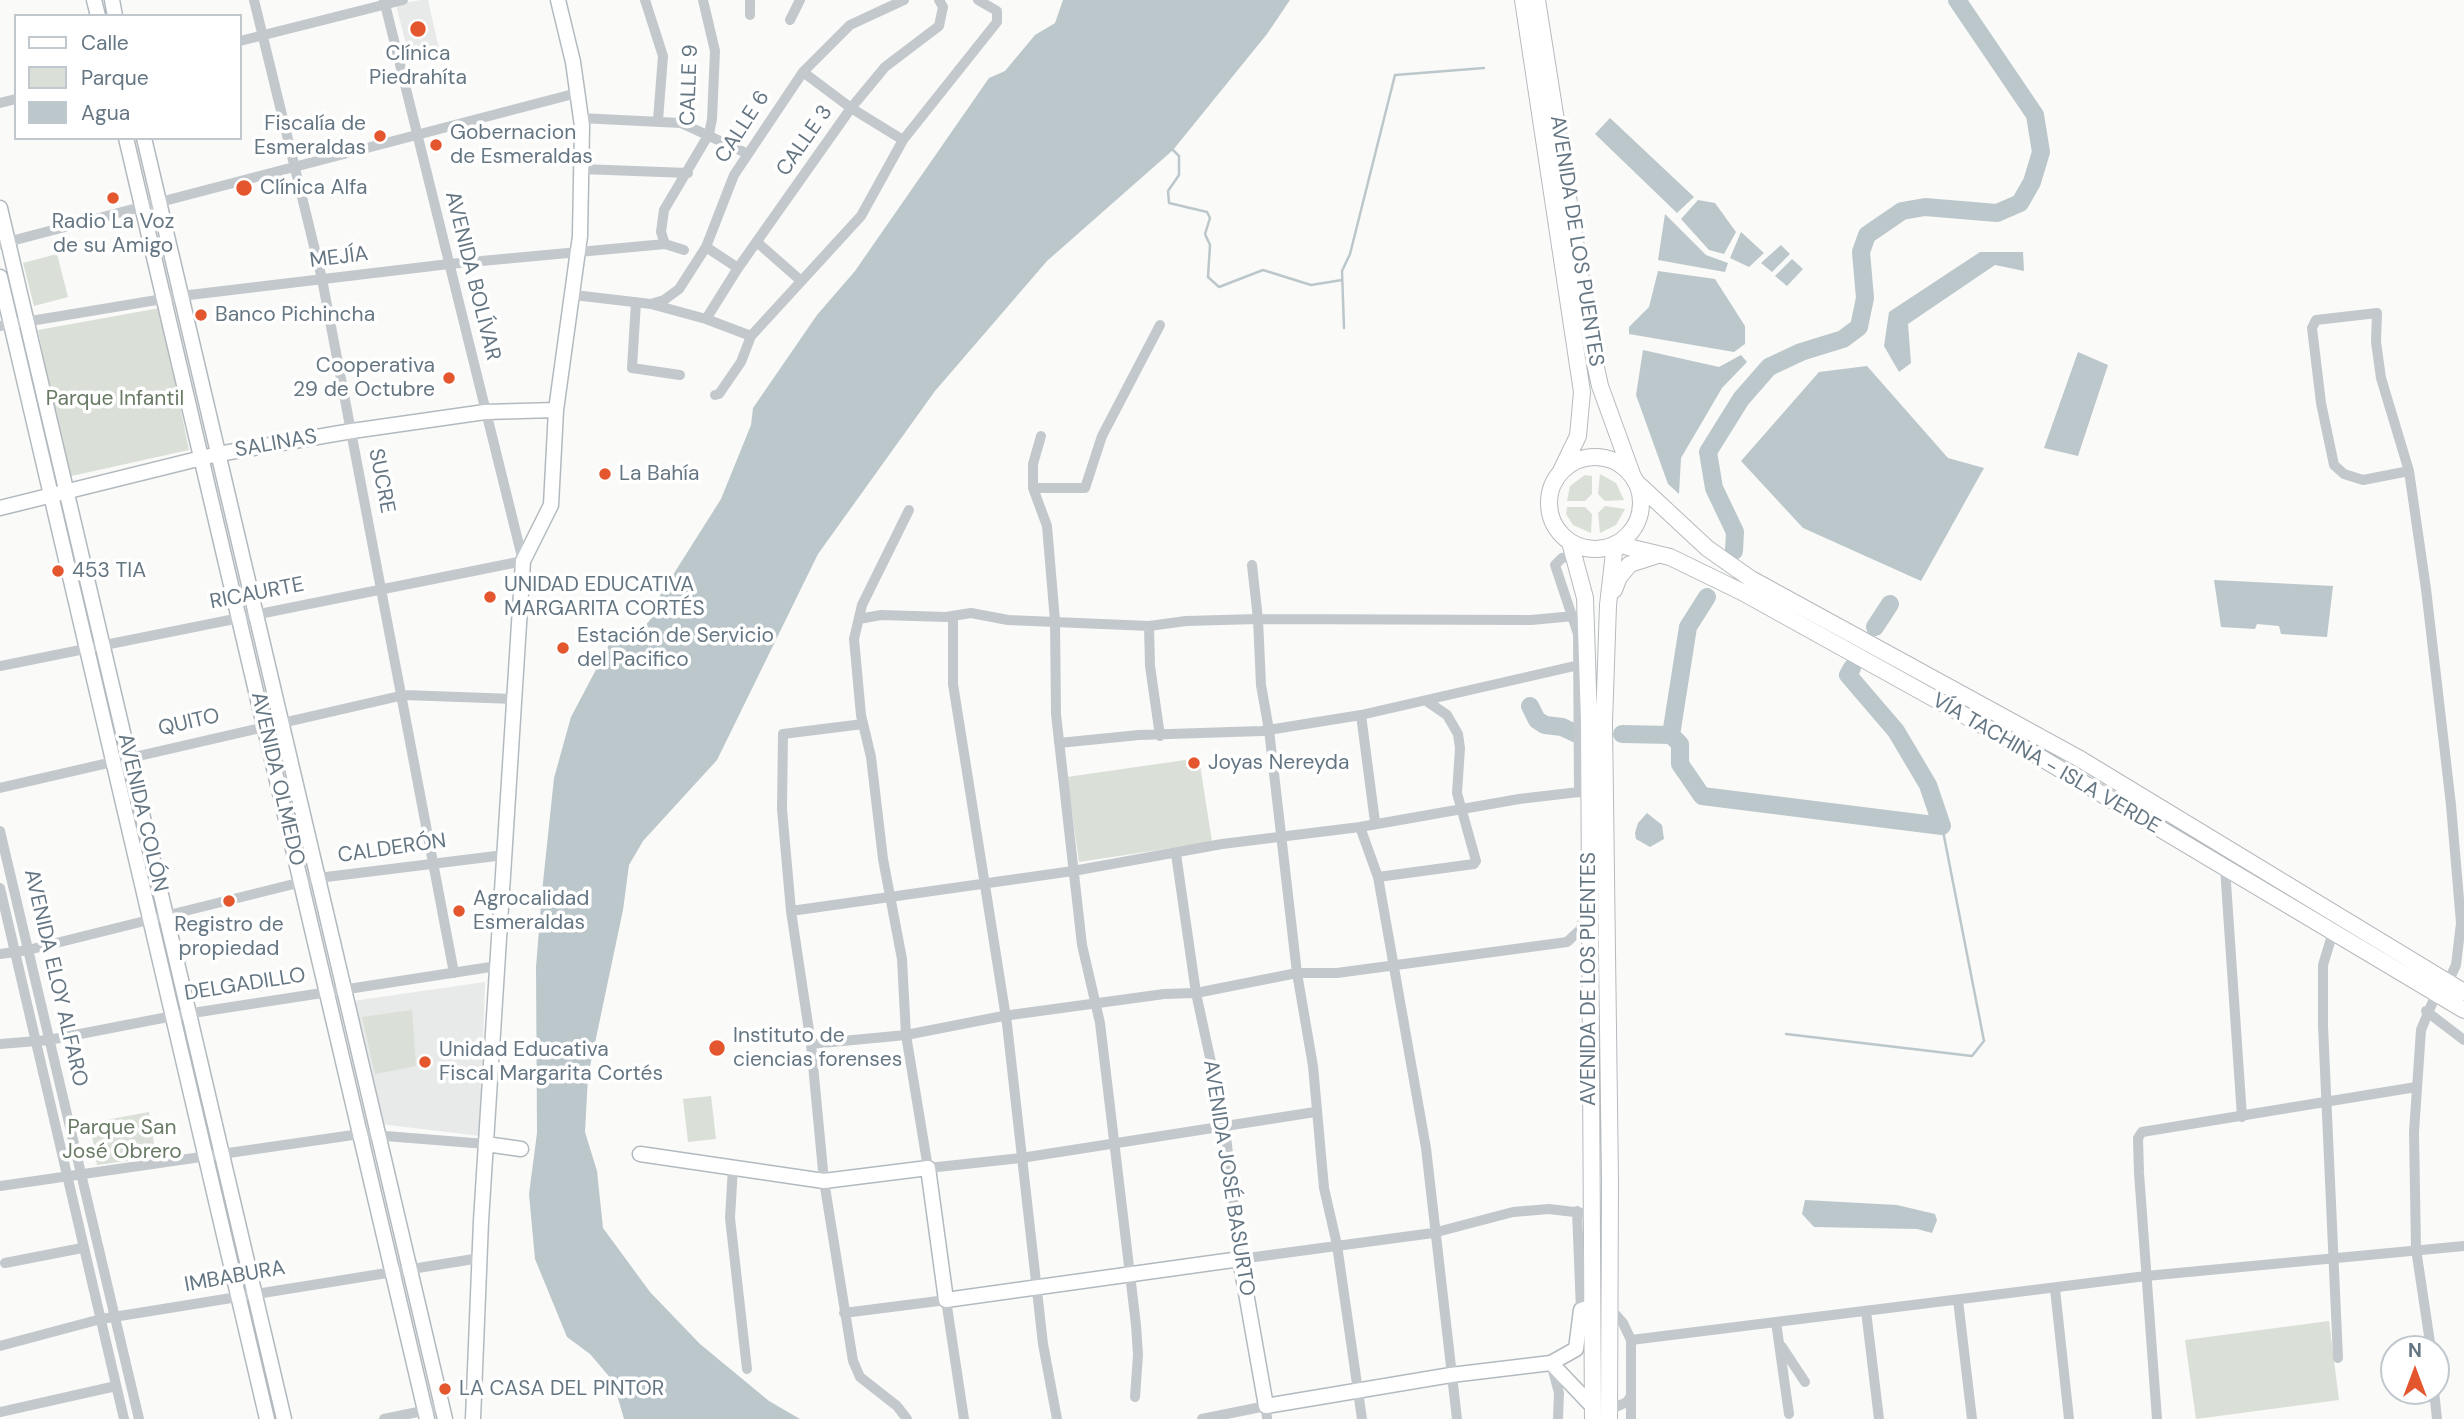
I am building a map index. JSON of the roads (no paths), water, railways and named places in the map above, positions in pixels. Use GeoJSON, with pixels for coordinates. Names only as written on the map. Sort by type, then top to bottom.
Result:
{"type":"FeatureCollection","features":[{"type":"Feature","properties":{"kind":"main road","name":"AVENIDA DE LOS PUENTES"},"geometry":{"type":"LineString","coordinates":[[1523,0],[1582,392],[1578,436],[1561,471]]}},
{"type":"Feature","properties":{"kind":"main road","name":"AVENIDA DE LOS PUENTES"},"geometry":{"type":"LineString","coordinates":[[1537,0],[1593,358],[1639,482]]}},
{"type":"Feature","properties":{"kind":"main road"},"geometry":{"type":"LineString","coordinates":[[1595,457],[1617,462],[1639,482],[1640,513],[1631,531],[1615,544],[1594,549],[1573,549],[1554,525],[1549,509],[1552,485],[1561,471],[1580,459],[1595,457]]}},
{"type":"Feature","properties":{"kind":"main road","name":"VÍA TACHINA - ISLA VERDE"},"geometry":{"type":"LineString","coordinates":[[1639,482],[1707,548],[1751,579],[2080,759],[2442,988],[2464,1010]]}},
{"type":"Feature","properties":{"kind":"main road","name":"AVENIDA DE LOS PUENTES"},"geometry":{"type":"LineString","coordinates":[[1601,1414],[1609,1306],[1604,723],[1608,605],[1615,544]]}},
{"type":"Feature","properties":{"kind":"main road","name":"VÍA TACHINA - ISLA VERDE"},"geometry":{"type":"LineString","coordinates":[[1615,544],[1670,556],[1742,592],[2043,759],[2333,932],[2442,988],[2464,992]]}},
{"type":"Feature","properties":{"kind":"main road","name":"AVENIDA DE LOS PUENTES"},"geometry":{"type":"LineString","coordinates":[[1573,549],[1585,598],[1584,793],[1589,902],[1584,1212],[1587,1308],[1601,1414]]}},
{"type":"Feature","properties":{"kind":"main road"},"geometry":{"type":"LineString","coordinates":[[1608,605],[1619,577],[1630,564],[1645,557],[1670,556]]}},
{"type":"Feature","properties":{"kind":"street","name":"SUCRE"},"geometry":{"type":"LineString","coordinates":[[254,0],[297,166],[322,279],[404,695],[454,973]]}},
{"type":"Feature","properties":{"kind":"street"},"geometry":{"type":"LineString","coordinates":[[242,40],[385,2],[403,0]]}},
{"type":"Feature","properties":{"kind":"street"},"geometry":{"type":"LineString","coordinates":[[473,1419],[486,1144],[523,561],[551,505],[556,410],[579,251],[580,118],[573,62],[558,0]]}},
{"type":"Feature","properties":{"kind":"street"},"geometry":{"type":"LineString","coordinates":[[645,0],[663,56],[658,120]]}},
{"type":"Feature","properties":{"kind":"street","name":"CALLE 9"},"geometry":{"type":"LineString","coordinates":[[665,244],[661,232],[664,211],[709,134],[715,51],[703,0]]}},
{"type":"Feature","properties":{"kind":"street"},"geometry":{"type":"LineString","coordinates":[[750,0],[750,15]]}},
{"type":"Feature","properties":{"kind":"street"},"geometry":{"type":"LineString","coordinates":[[790,20],[800,0]]}},
{"type":"Feature","properties":{"kind":"street","name":"CALLE 6"},"geometry":{"type":"LineString","coordinates":[[651,304],[664,300],[679,289],[706,247],[726,192],[746,153],[803,72],[850,25],[904,0]]}},
{"type":"Feature","properties":{"kind":"street","name":"CALLE 3"},"geometry":{"type":"LineString","coordinates":[[706,319],[738,268],[851,108],[885,67],[939,26],[943,7],[939,0]]}},
{"type":"Feature","properties":{"kind":"street"},"geometry":{"type":"LineString","coordinates":[[715,395],[719,394],[741,362],[751,336],[861,216],[903,140],[997,22],[997,11],[978,0]]}},
{"type":"Feature","properties":{"kind":"street","name":"AVENIDA BOLÍVAR"},"geometry":{"type":"LineString","coordinates":[[385,2],[523,561]]}},
{"type":"Feature","properties":{"kind":"street"},"geometry":{"type":"LineString","coordinates":[[803,72],[851,108],[903,140]]}},
{"type":"Feature","properties":{"kind":"street"},"geometry":{"type":"LineString","coordinates":[[4,243],[577,93]]}},
{"type":"Feature","properties":{"kind":"street"},"geometry":{"type":"LineString","coordinates":[[580,118],[681,123],[746,153]]}},
{"type":"Feature","properties":{"kind":"street","name":"AVENIDA OLMEDO"},"geometry":{"type":"LineString","coordinates":[[126,140],[426,1415]]}},
{"type":"Feature","properties":{"kind":"street","name":"AVENIDA OLMEDO"},"geometry":{"type":"LineString","coordinates":[[144,140],[444,1413]]}},
{"type":"Feature","properties":{"kind":"street"},"geometry":{"type":"LineString","coordinates":[[581,169],[688,173]]}},
{"type":"Feature","properties":{"kind":"street","name":"AVENIDA COLÓN"},"geometry":{"type":"LineString","coordinates":[[0,208],[4,243],[27,321],[284,1419]]}},
{"type":"Feature","properties":{"kind":"street"},"geometry":{"type":"LineString","coordinates":[[758,243],[800,280]]}},
{"type":"Feature","properties":{"kind":"street","name":"MEJÍA"},"geometry":{"type":"LineString","coordinates":[[5,325],[181,296],[449,264],[665,244],[684,250]]}},
{"type":"Feature","properties":{"kind":"street"},"geometry":{"type":"LineString","coordinates":[[706,247],[738,268]]}},
{"type":"Feature","properties":{"kind":"street","name":"AVENIDA COLÓN"},"geometry":{"type":"LineString","coordinates":[[0,277],[5,325],[51,494],[267,1419]]}},
{"type":"Feature","properties":{"kind":"street"},"geometry":{"type":"LineString","coordinates":[[574,295],[651,304],[706,319],[751,336]]}},
{"type":"Feature","properties":{"kind":"street"},"geometry":{"type":"LineString","coordinates":[[636,302],[632,368],[680,376]]}},
{"type":"Feature","properties":{"kind":"street"},"geometry":{"type":"LineString","coordinates":[[2409,471],[2363,480],[2344,474],[2334,465],[2319,390],[2312,328],[2316,320],[2377,313],[2376,341],[2381,378],[2409,471],[2426,589],[2451,805],[2461,923],[2460,968],[2426,1011],[2421,1030],[2416,1087],[2414,1190],[2417,1249],[2429,1335]]}},
{"type":"Feature","properties":{"kind":"street"},"geometry":{"type":"LineString","coordinates":[[1033,488],[1085,488],[1102,436],[1160,325]]}},
{"type":"Feature","properties":{"kind":"street","name":"SALINAS"},"geometry":{"type":"LineString","coordinates":[[0,508],[218,454],[485,412],[556,410]]}},
{"type":"Feature","properties":{"kind":"street"},"geometry":{"type":"LineString","coordinates":[[1041,436],[1034,464],[1033,488],[1047,526],[1055,621],[1056,714],[1082,944],[1096,1004],[1130,1275],[1138,1355],[1135,1397]]}},
{"type":"Feature","properties":{"kind":"street"},"geometry":{"type":"LineString","coordinates":[[909,510],[869,590],[854,639],[863,724],[871,757],[889,895],[902,959],[906,1035],[964,1419]]}},
{"type":"Feature","properties":{"kind":"street"},"geometry":{"type":"LineString","coordinates":[[791,911],[889,895],[1073,872],[1280,837],[1360,827],[1375,822],[1460,808],[1584,793],[1579,665],[1574,616],[1555,565],[1573,549]]}},
{"type":"Feature","properties":{"kind":"street","name":"RICAURTE"},"geometry":{"type":"LineString","coordinates":[[0,666],[523,561]]}},
{"type":"Feature","properties":{"kind":"street"},"geometry":{"type":"LineString","coordinates":[[1252,565],[1261,685],[1269,730],[1297,973],[1313,1064],[1315,1112],[1324,1188],[1337,1245],[1362,1419]]}},
{"type":"Feature","properties":{"kind":"street"},"geometry":{"type":"LineString","coordinates":[[859,619],[881,615],[953,616],[971,612],[1008,620],[1149,626],[1186,621],[1531,620],[1574,616]]}},
{"type":"Feature","properties":{"kind":"street"},"geometry":{"type":"LineString","coordinates":[[953,616],[953,684],[1003,1016],[1007,1024],[1037,1288],[1057,1419]]}},
{"type":"Feature","properties":{"kind":"street"},"geometry":{"type":"LineString","coordinates":[[1149,626],[1150,666],[1160,736]]}},
{"type":"Feature","properties":{"kind":"street"},"geometry":{"type":"LineString","coordinates":[[1059,743],[1139,735],[1269,730],[1361,716],[1428,702],[1579,665]]}},
{"type":"Feature","properties":{"kind":"street","name":"QUITO"},"geometry":{"type":"LineString","coordinates":[[0,788],[404,695],[514,699]]}},
{"type":"Feature","properties":{"kind":"street"},"geometry":{"type":"LineString","coordinates":[[1378,877],[1474,864],[1476,858],[1457,793],[1458,734],[1447,715],[1428,702]]}},
{"type":"Feature","properties":{"kind":"street"},"geometry":{"type":"LineString","coordinates":[[1361,716],[1375,822]]}},
{"type":"Feature","properties":{"kind":"street"},"geometry":{"type":"LineString","coordinates":[[863,724],[783,734],[782,809],[791,911],[811,1044],[824,1181],[853,1360],[860,1377],[897,1406],[907,1419]]}},
{"type":"Feature","properties":{"kind":"street"},"geometry":{"type":"LineString","coordinates":[[2451,805],[2464,803]]}},
{"type":"Feature","properties":{"kind":"street"},"geometry":{"type":"LineString","coordinates":[[1360,827],[1378,877],[1426,1148],[1433,1233],[1457,1419]]}},
{"type":"Feature","properties":{"kind":"street","name":"AVENIDA ELOY ALFARO"},"geometry":{"type":"LineString","coordinates":[[0,831],[139,1419]]}},
{"type":"Feature","properties":{"kind":"street","name":"AVENIDA JOSÉ BASURTO"},"geometry":{"type":"LineString","coordinates":[[1176,854],[1196,993],[1224,1127],[1240,1259],[1266,1413]]}},
{"type":"Feature","properties":{"kind":"street","name":"CALDERÓN"},"geometry":{"type":"LineString","coordinates":[[0,954],[28,950],[318,878],[504,855]]}},
{"type":"Feature","properties":{"kind":"street"},"geometry":{"type":"LineString","coordinates":[[2225,868],[2242,1117]]}},
{"type":"Feature","properties":{"kind":"street","name":"AVENIDA ELOY ALFARO"},"geometry":{"type":"LineString","coordinates":[[0,888],[124,1419]]}},
{"type":"Feature","properties":{"kind":"street"},"geometry":{"type":"LineString","coordinates":[[811,1044],[906,1035],[1003,1016],[1164,994],[1196,993],[1297,973],[1337,973],[1567,942],[1580,930],[1589,902]]}},
{"type":"Feature","properties":{"kind":"street"},"geometry":{"type":"LineString","coordinates":[[2333,932],[2323,965],[2337,1358]]}},
{"type":"Feature","properties":{"kind":"street","name":"DELGADILLO"},"geometry":{"type":"LineString","coordinates":[[0,1044],[35,1039],[49,1040],[173,1016],[497,966]]}},
{"type":"Feature","properties":{"kind":"street"},"geometry":{"type":"LineString","coordinates":[[2426,1011],[2464,1040]]}},
{"type":"Feature","properties":{"kind":"street"},"geometry":{"type":"LineString","coordinates":[[2157,1419],[2139,1173],[2138,1138],[2141,1132],[2416,1087]]}},
{"type":"Feature","properties":{"kind":"street"},"geometry":{"type":"LineString","coordinates":[[640,1154],[824,1181],[1021,1158],[1315,1112]]}},
{"type":"Feature","properties":{"kind":"street"},"geometry":{"type":"LineString","coordinates":[[0,1186],[360,1135],[378,1134],[521,1149]]}},
{"type":"Feature","properties":{"kind":"street"},"geometry":{"type":"LineString","coordinates":[[733,1167],[730,1218],[747,1368]]}},
{"type":"Feature","properties":{"kind":"street"},"geometry":{"type":"LineString","coordinates":[[844,1313],[1433,1233],[1513,1212],[1549,1209],[1584,1212]]}},
{"type":"Feature","properties":{"kind":"street"},"geometry":{"type":"LineString","coordinates":[[1631,1340],[2147,1276],[2333,1256],[2464,1246]]}},
{"type":"Feature","properties":{"kind":"street"},"geometry":{"type":"LineString","coordinates":[[5,1263],[82,1248]]}},
{"type":"Feature","properties":{"kind":"street","name":"IMBABURA"},"geometry":{"type":"LineString","coordinates":[[0,1346],[101,1319],[254,1292],[480,1258]]}},
{"type":"Feature","properties":{"kind":"street"},"geometry":{"type":"LineString","coordinates":[[2055,1289],[2069,1419]]}},
{"type":"Feature","properties":{"kind":"street"},"geometry":{"type":"LineString","coordinates":[[1958,1300],[1972,1419]]}},
{"type":"Feature","properties":{"kind":"street"},"geometry":{"type":"LineString","coordinates":[[1609,1306],[1623,1323],[1631,1340],[1631,1419]]}},
{"type":"Feature","properties":{"kind":"street"},"geometry":{"type":"LineString","coordinates":[[1202,1419],[1266,1413],[1358,1391],[1451,1375],[1551,1363],[1576,1349],[1587,1308]]}},
{"type":"Feature","properties":{"kind":"street"},"geometry":{"type":"LineString","coordinates":[[1866,1311],[1879,1419]]}},
{"type":"Feature","properties":{"kind":"street"},"geometry":{"type":"LineString","coordinates":[[1776,1322],[1789,1414]]}},
{"type":"Feature","properties":{"kind":"street"},"geometry":{"type":"LineString","coordinates":[[1780,1343],[1805,1381]]}},
{"type":"Feature","properties":{"kind":"street"},"geometry":{"type":"LineString","coordinates":[[1551,1363],[1601,1414],[1627,1402],[1631,1396]]}},
{"type":"Feature","properties":{"kind":"street"},"geometry":{"type":"LineString","coordinates":[[1551,1363],[1559,1393],[1558,1419]]}},
{"type":"Feature","properties":{"kind":"street"},"geometry":{"type":"LineString","coordinates":[[0,1412],[116,1386]]}},
{"type":"Feature","properties":{"kind":"street"},"geometry":{"type":"LineString","coordinates":[[384,1419],[444,1413]]}},
{"type":"Feature","properties":{"kind":"water"},"geometry":{"type":"Polygon","coordinates":[[[1063,0],[1290,0],[1267,34],[1173,150],[1047,261],[935,391],[818,554],[717,760],[643,841],[629,865],[623,910],[588,1076],[585,1132],[597,1171],[603,1228],[650,1292],[700,1344],[769,1401],[800,1419],[624,1419],[613,1381],[590,1354],[567,1337],[535,1259],[529,1194],[537,1133],[536,967],[542,892],[554,778],[571,717],[611,641],[636,636],[657,612],[659,597],[721,499],[751,425],[753,408],[817,315],[855,271],[989,78],[1005,71],[1035,35],[1055,23],[1063,0]]]}},
{"type":"Feature","properties":{"kind":"water"},"geometry":{"type":"Polygon","coordinates":[[[1610,118],[1694,197],[1677,213],[1595,134],[1610,118]]]}},
{"type":"Feature","properties":{"kind":"water"},"geometry":{"type":"Polygon","coordinates":[[[1698,200],[1715,203],[1736,232],[1724,254],[1709,250],[1681,219],[1698,200]]]}},
{"type":"Feature","properties":{"kind":"water"},"geometry":{"type":"Polygon","coordinates":[[[1665,214],[1706,255],[1728,263],[1725,272],[1658,260],[1665,214]]]}},
{"type":"Feature","properties":{"kind":"water"},"geometry":{"type":"Polygon","coordinates":[[[1741,232],[1764,253],[1749,267],[1730,258],[1741,232]]]}},
{"type":"Feature","properties":{"kind":"water"},"geometry":{"type":"Polygon","coordinates":[[[1781,245],[1790,254],[1772,272],[1761,263],[1781,245]]]}},
{"type":"Feature","properties":{"kind":"water"},"geometry":{"type":"Polygon","coordinates":[[[1980,252],[2023,252],[2024,271],[1995,265],[1908,324],[1911,363],[1899,372],[1884,346],[1889,312],[1980,252]]]}},
{"type":"Feature","properties":{"kind":"water"},"geometry":{"type":"Polygon","coordinates":[[[1792,259],[1803,269],[1787,286],[1775,276],[1792,259]]]}},
{"type":"Feature","properties":{"kind":"water"},"geometry":{"type":"Polygon","coordinates":[[[1658,271],[1715,279],[1745,326],[1745,344],[1734,352],[1629,334],[1629,327],[1649,307],[1658,271]]]}},
{"type":"Feature","properties":{"kind":"water"},"geometry":{"type":"Polygon","coordinates":[[[1643,350],[1719,367],[1741,355],[1747,362],[1722,388],[1681,458],[1679,494],[1668,484],[1636,395],[1643,350]]]}},
{"type":"Feature","properties":{"kind":"water"},"geometry":{"type":"Polygon","coordinates":[[[2078,352],[2108,365],[2078,456],[2044,448],[2078,352]]]}},
{"type":"Feature","properties":{"kind":"water"},"geometry":{"type":"Polygon","coordinates":[[[1867,366],[1948,458],[1984,468],[1921,581],[1803,528],[1741,461],[1819,372],[1867,366]]]}},
{"type":"Feature","properties":{"kind":"water"},"geometry":{"type":"Polygon","coordinates":[[[2214,580],[2333,586],[2327,637],[2281,634],[2279,626],[2257,624],[2255,629],[2221,627],[2214,580]]]}},
{"type":"Feature","properties":{"kind":"water"},"geometry":{"type":"Polygon","coordinates":[[[1647,813],[1662,825],[1664,839],[1650,847],[1636,839],[1635,833],[1638,823],[1647,813]]]}},
{"type":"Feature","properties":{"kind":"water"},"geometry":{"type":"Polygon","coordinates":[[[1805,1200],[1897,1205],[1935,1214],[1937,1220],[1932,1233],[1917,1229],[1814,1227],[1802,1214],[1805,1200]]]}},
{"type":"Feature","properties":{"kind":"waterway"},"geometry":{"type":"LineString","coordinates":[[1734,551],[1735,532],[1714,488],[1708,452],[1741,399],[1769,367],[1801,352],[1843,339],[1859,327],[1865,298],[1861,252],[1867,235],[1902,211],[1925,207],[1997,213],[2020,203],[2032,182],[2041,152],[2035,115],[1957,0]]}},
{"type":"Feature","properties":{"kind":"waterway"},"geometry":{"type":"LineString","coordinates":[[1344,328],[1342,271],[1350,254],[1395,75],[1484,68]]}},
{"type":"Feature","properties":{"kind":"waterway"},"geometry":{"type":"LineString","coordinates":[[1173,150],[1179,156],[1179,175],[1168,191],[1169,203],[1207,212],[1210,218],[1205,234],[1210,245],[1208,277],[1219,287],[1263,270],[1311,285],[1342,280]]}},
{"type":"Feature","properties":{"kind":"waterway"},"geometry":{"type":"LineString","coordinates":[[1671,735],[1688,627],[1707,597]]}},
{"type":"Feature","properties":{"kind":"waterway"},"geometry":{"type":"LineString","coordinates":[[1875,627],[1890,604]]}},
{"type":"Feature","properties":{"kind":"waterway"},"geometry":{"type":"LineString","coordinates":[[1622,734],[1671,735],[1680,744],[1680,764],[1702,796],[1942,826],[1928,785],[1896,731],[1848,675],[1852,668]]}},
{"type":"Feature","properties":{"kind":"waterway"},"geometry":{"type":"LineString","coordinates":[[1530,706],[1537,720],[1545,725],[1562,727],[1575,733]]}},
{"type":"Feature","properties":{"kind":"waterway"},"geometry":{"type":"LineString","coordinates":[[1786,1034],[1972,1056],[1984,1041],[1942,826]]}},
{"type":"Feature","properties":{"kind":"place","name":"Clínica Piedrahíta"},"geometry":{"type":"Point","coordinates":[418,29]}},
{"type":"Feature","properties":{"kind":"place","name":"Fiscalía de Esmeraldas"},"geometry":{"type":"Point","coordinates":[380,136]}},
{"type":"Feature","properties":{"kind":"place","name":"Gobernacion de Esmeraldas"},"geometry":{"type":"Point","coordinates":[436,145]}},
{"type":"Feature","properties":{"kind":"place","name":"Clínica Alfa"},"geometry":{"type":"Point","coordinates":[244,188]}},
{"type":"Feature","properties":{"kind":"place","name":"Radio La Voz de su Amigo"},"geometry":{"type":"Point","coordinates":[113,198]}},
{"type":"Feature","properties":{"kind":"place","name":"Banco Pichincha"},"geometry":{"type":"Point","coordinates":[201,315]}},
{"type":"Feature","properties":{"kind":"place","name":"Cooperativa 29 de Octubre"},"geometry":{"type":"Point","coordinates":[449,378]}},
{"type":"Feature","properties":{"kind":"place","name":"La Bahía"},"geometry":{"type":"Point","coordinates":[605,474]}},
{"type":"Feature","properties":{"kind":"place","name":"453 TIA"},"geometry":{"type":"Point","coordinates":[58,571]}},
{"type":"Feature","properties":{"kind":"place","name":"UNIDAD EDUCATIVA MARGARITA CORTÉS"},"geometry":{"type":"Point","coordinates":[490,597]}},
{"type":"Feature","properties":{"kind":"place","name":"Estación de Servicio del Pacifico"},"geometry":{"type":"Point","coordinates":[563,648]}},
{"type":"Feature","properties":{"kind":"place","name":"Joyas Nereyda"},"geometry":{"type":"Point","coordinates":[1194,763]}},
{"type":"Feature","properties":{"kind":"place","name":"Registro de propiedad"},"geometry":{"type":"Point","coordinates":[229,901]}},
{"type":"Feature","properties":{"kind":"place","name":"Agrocalidad Esmeraldas"},"geometry":{"type":"Point","coordinates":[459,911]}},
{"type":"Feature","properties":{"kind":"place","name":"Instituto de ciencias forenses"},"geometry":{"type":"Point","coordinates":[717,1048]}},
{"type":"Feature","properties":{"kind":"place","name":"Unidad Educativa Fiscal Margarita Cortés"},"geometry":{"type":"Point","coordinates":[425,1062]}},
{"type":"Feature","properties":{"kind":"place","name":"LA CASA DEL PINTOR"},"geometry":{"type":"Point","coordinates":[445,1389]}},
{"type":"Feature","properties":{"kind":"park label","name":"Parque Infantil"},"geometry":{"type":"Point","coordinates":[115,399]}},
{"type":"Feature","properties":{"kind":"park label","name":"Parque San José Obrero"},"geometry":{"type":"Point","coordinates":[122,1140]}}]}
